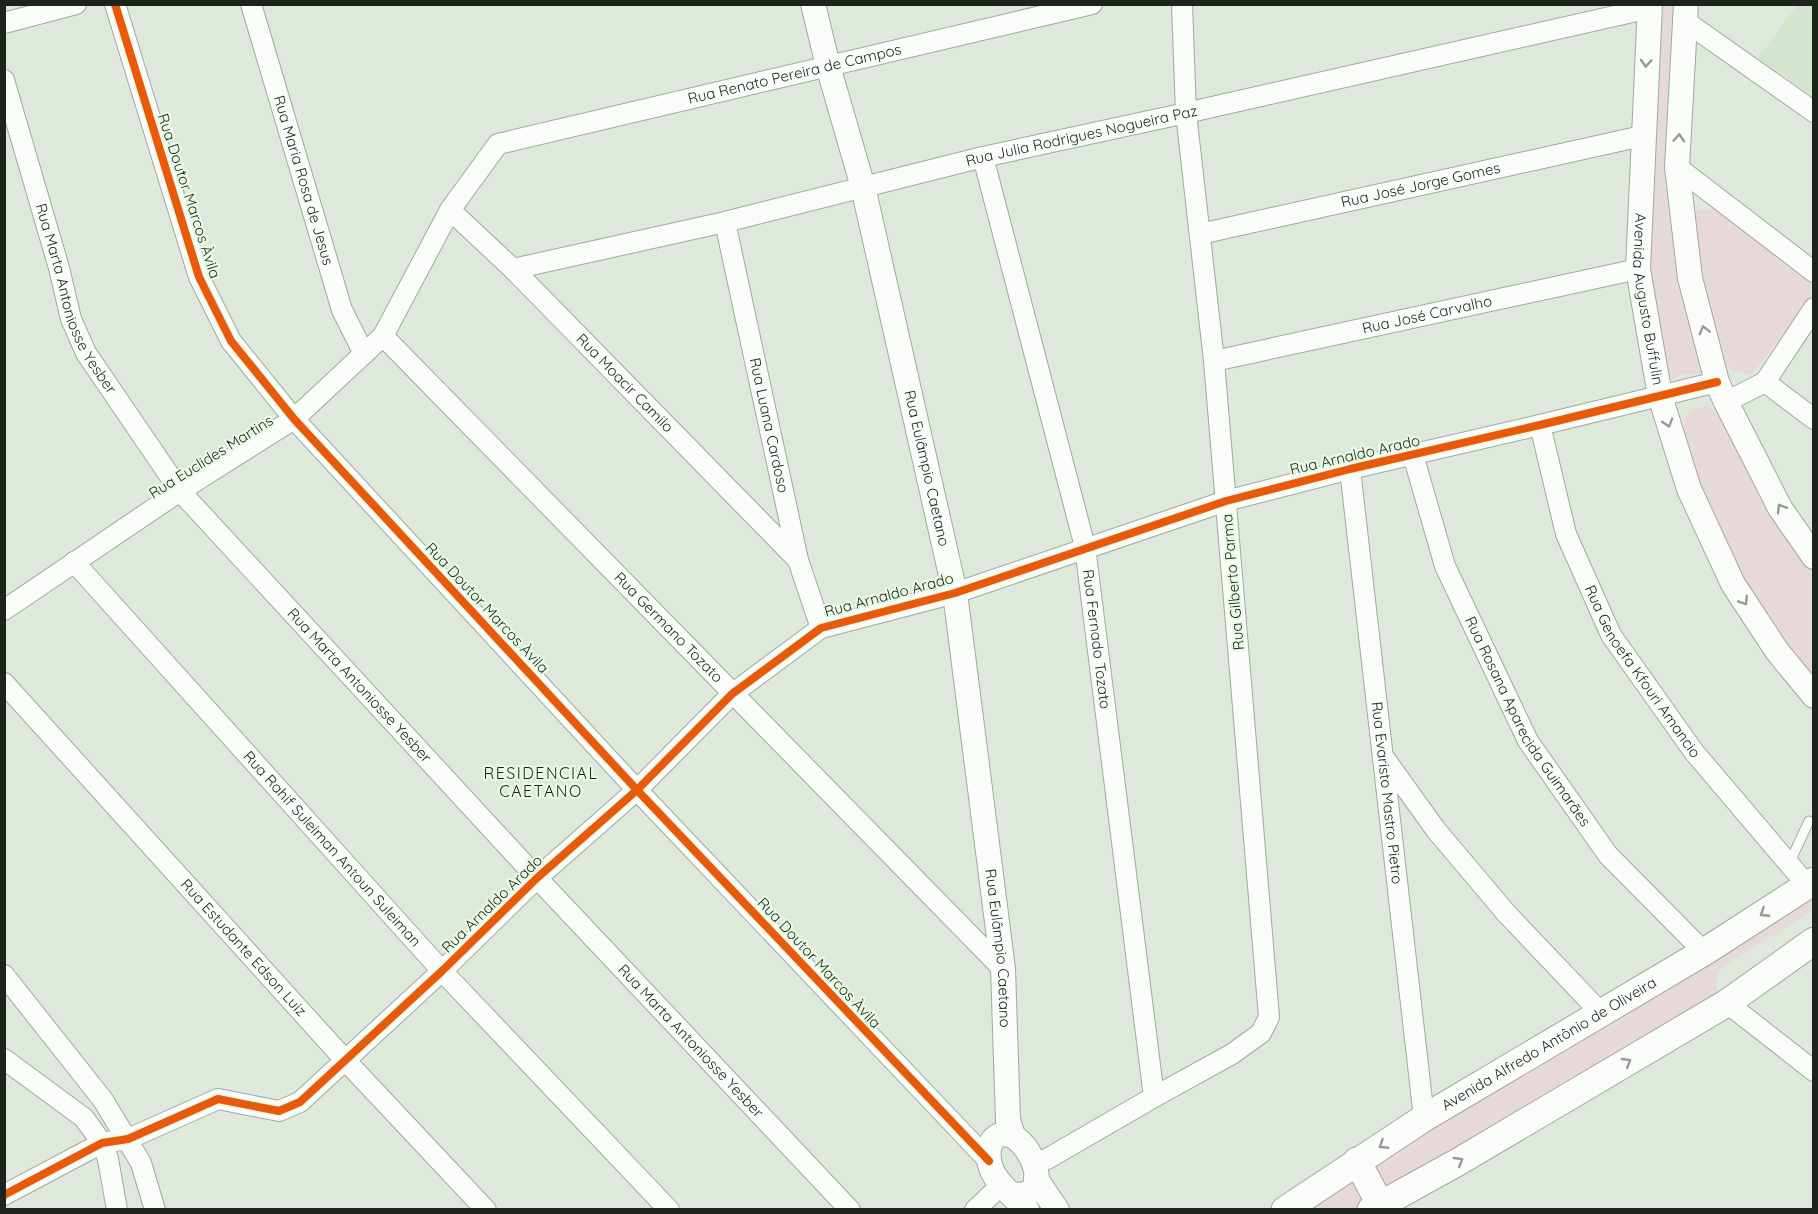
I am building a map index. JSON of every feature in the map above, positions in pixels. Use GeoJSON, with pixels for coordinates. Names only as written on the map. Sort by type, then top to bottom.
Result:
{"type":"FeatureCollection","features":[{"type":"Feature","properties":{"kind":"main road","name":"Avenida Alfredo Antônio de Oliveira"},"geometry":{"type":"LineString","coordinates":[[1285,1209],[1424,1118],[1704,952],[1810,883]]}},
{"type":"Feature","properties":{"kind":"main road"},"geometry":{"type":"LineString","coordinates":[[1358,1161],[1376,1207],[1458,1162],[1727,1003],[1814,941]]}},
{"type":"Feature","properties":{"kind":"street"},"geometry":{"type":"LineString","coordinates":[[4,23],[76,4]]}},
{"type":"Feature","properties":{"kind":"street","name":"Rua Doutor Marcos Àvila"},"geometry":{"type":"LineString","coordinates":[[115,4],[199,277],[231,341],[294,420],[637,790],[996,1141]]}},
{"type":"Feature","properties":{"kind":"street","name":"Rua Maria Rosa de Jesus"},"geometry":{"type":"LineString","coordinates":[[251,4],[342,310],[364,354]]}},
{"type":"Feature","properties":{"kind":"street","name":"Rua Eulâmpio Caetano"},"geometry":{"type":"LineString","coordinates":[[813,4],[828,66],[863,187],[955,593],[1004,969],[996,1141]]}},
{"type":"Feature","properties":{"kind":"street","name":"Rua Renato Pereira de Campos"},"geometry":{"type":"LineString","coordinates":[[498,144],[1092,4]]}},
{"type":"Feature","properties":{"kind":"street","name":"Rua Gilberto Parma"},"geometry":{"type":"LineString","coordinates":[[1155,1097],[1232,1054],[1261,1033],[1269,1017],[1214,361],[1186,113],[1182,4]]}},
{"type":"Feature","properties":{"kind":"street","name":"Rua Julia Rodrigues Nogueira Paz"},"geometry":{"type":"LineString","coordinates":[[513,269],[725,222],[983,157],[1186,113],[1650,6]]}},
{"type":"Feature","properties":{"kind":"street","name":"Avenida Augusto Buffulin"},"geometry":{"type":"LineString","coordinates":[[1650,6],[1642,136],[1638,269],[1660,396],[1689,489],[1733,584],[1777,651],[1814,696]]}},
{"type":"Feature","properties":{"kind":"street"},"geometry":{"type":"LineString","coordinates":[[1685,13],[1814,112]]}},
{"type":"Feature","properties":{"kind":"street"},"geometry":{"type":"LineString","coordinates":[[1685,13],[1677,167],[1690,278],[1721,392],[1780,508],[1814,557]]}},
{"type":"Feature","properties":{"kind":"street","name":"Rua Marta Antoniosse Yesber"},"geometry":{"type":"LineString","coordinates":[[4,80],[59,268],[71,319],[86,353],[180,491],[537,878],[850,1209]]}},
{"type":"Feature","properties":{"kind":"street","name":"Rua José Jorge Gomes"},"geometry":{"type":"LineString","coordinates":[[1200,234],[1642,136]]}},
{"type":"Feature","properties":{"kind":"street","name":"Rua Euclides Martins"},"geometry":{"type":"LineString","coordinates":[[4,610],[180,491],[294,420],[364,354],[383,336],[450,210],[498,144]]}},
{"type":"Feature","properties":{"kind":"street","name":"Rua Fernado Tozato"},"geometry":{"type":"LineString","coordinates":[[983,157],[1085,547],[1155,1097]]}},
{"type":"Feature","properties":{"kind":"street"},"geometry":{"type":"LineString","coordinates":[[1677,167],[1814,272]]}},
{"type":"Feature","properties":{"kind":"street","name":"Rua Moacir Camilo"},"geometry":{"type":"LineString","coordinates":[[450,210],[513,269],[798,560]]}},
{"type":"Feature","properties":{"kind":"street","name":"Rua Luana Cardoso"},"geometry":{"type":"LineString","coordinates":[[725,222],[798,560],[821,628]]}},
{"type":"Feature","properties":{"kind":"street","name":"Rua José Carvalho"},"geometry":{"type":"LineString","coordinates":[[1214,361],[1638,269]]}},
{"type":"Feature","properties":{"kind":"street"},"geometry":{"type":"LineString","coordinates":[[1814,308],[1765,382],[1814,419]]}},
{"type":"Feature","properties":{"kind":"street","name":"Rua Germano Tozato"},"geometry":{"type":"LineString","coordinates":[[383,336],[1004,969]]}},
{"type":"Feature","properties":{"kind":"street","name":"Rua Arnaldo Arado"},"geometry":{"type":"LineString","coordinates":[[4,1195],[102,1143],[128,1138],[218,1099],[279,1111],[300,1102],[442,971],[537,878],[637,790],[732,694],[821,628],[955,593],[1226,501],[1350,469],[1660,396],[1721,392],[1765,382]]}},
{"type":"Feature","properties":{"kind":"street","name":"Rua Genoefa Kfouri Amancio"},"geometry":{"type":"LineString","coordinates":[[1540,425],[1566,534],[1611,635],[1694,752],[1789,864],[1810,883]]}},
{"type":"Feature","properties":{"kind":"street","name":"Rua Rosana Aparecida Guimarães"},"geometry":{"type":"LineString","coordinates":[[1413,455],[1445,566],[1528,741],[1608,855],[1704,952]]}},
{"type":"Feature","properties":{"kind":"street","name":"Rua Evaristo Mastro Pietro"},"geometry":{"type":"LineString","coordinates":[[1350,469],[1424,1118]]}},
{"type":"Feature","properties":{"kind":"street","name":"Rua Rahif Suleiman Antoun Suleiman"},"geometry":{"type":"LineString","coordinates":[[74,562],[442,971],[669,1209]]}},
{"type":"Feature","properties":{"kind":"street","name":"Rua Estudante Edson Luiz"},"geometry":{"type":"LineString","coordinates":[[4,683],[345,1060],[486,1209]]}},
{"type":"Feature","properties":{"kind":"street"},"geometry":{"type":"LineString","coordinates":[[1384,756],[1443,838],[1506,913],[1601,1012]]}},
{"type":"Feature","properties":{"kind":"street"},"geometry":{"type":"LineString","coordinates":[[4,975],[104,1100],[141,1163],[155,1209]]}},
{"type":"Feature","properties":{"kind":"street"},"geometry":{"type":"LineString","coordinates":[[1727,1003],[1814,1071]]}},
{"type":"Feature","properties":{"kind":"street"},"geometry":{"type":"LineString","coordinates":[[4,1059],[84,1118],[102,1143],[108,1160],[117,1209]]}},
{"type":"Feature","properties":{"kind":"street"},"geometry":{"type":"LineString","coordinates":[[975,1209],[1007,1193],[1024,1195],[1029,1193],[1033,1188],[1038,1168],[1155,1097]]}},
{"type":"Feature","properties":{"kind":"street"},"geometry":{"type":"LineString","coordinates":[[1007,1193],[993,1174],[996,1141],[1023,1145],[1038,1168],[1057,1209]]}},
{"type":"Feature","properties":{"kind":"lane"},"geometry":{"type":"LineString","coordinates":[[1789,864],[1809,821]]}},
{"type":"Feature","properties":{"kind":"shaded area"},"geometry":{"type":"Polygon","coordinates":[[[1798,4],[1813,5],[1813,97],[1758,58],[1798,4]]]}},
{"type":"Feature","properties":{"kind":"shaded area"},"geometry":{"type":"Polygon","coordinates":[[[1663,5],[1679,5],[1671,161],[1708,374],[1681,375],[1667,382],[1651,286],[1651,206],[1663,5]]]}},
{"type":"Feature","properties":{"kind":"shaded area"},"geometry":{"type":"Polygon","coordinates":[[[1714,208],[1801,269],[1811,281],[1811,300],[1752,374],[1733,370],[1719,356],[1692,223],[1697,211],[1714,208]]]}},
{"type":"Feature","properties":{"kind":"shaded area"},"geometry":{"type":"Polygon","coordinates":[[[1708,406],[1722,412],[1793,542],[1813,569],[1813,680],[1744,579],[1712,513],[1683,436],[1685,418],[1693,409],[1708,406]]]}},
{"type":"Feature","properties":{"kind":"shaded area"},"geometry":{"type":"Polygon","coordinates":[[[1813,895],[1813,910],[1717,971],[1717,994],[1360,1209],[1307,1210],[1407,1145],[1688,976],[1813,895]]]}},
{"type":"Feature","properties":{"kind":"cycle path"},"geometry":{"type":"LineString","coordinates":[[115,4],[199,277],[231,341],[294,419],[637,790],[989,1161]]}},
{"type":"Feature","properties":{"kind":"cycle path"},"geometry":{"type":"LineString","coordinates":[[4,1195],[102,1143],[128,1139],[218,1099],[279,1111],[300,1102],[442,971],[537,878],[637,790],[732,694],[821,628],[955,593],[1226,501],[1350,469],[1717,382]]}},
{"type":"Feature","properties":{"kind":"district","name":"RESIDENCIAL CAETANO"},"geometry":{"type":"Point","coordinates":[541,782]}}]}
